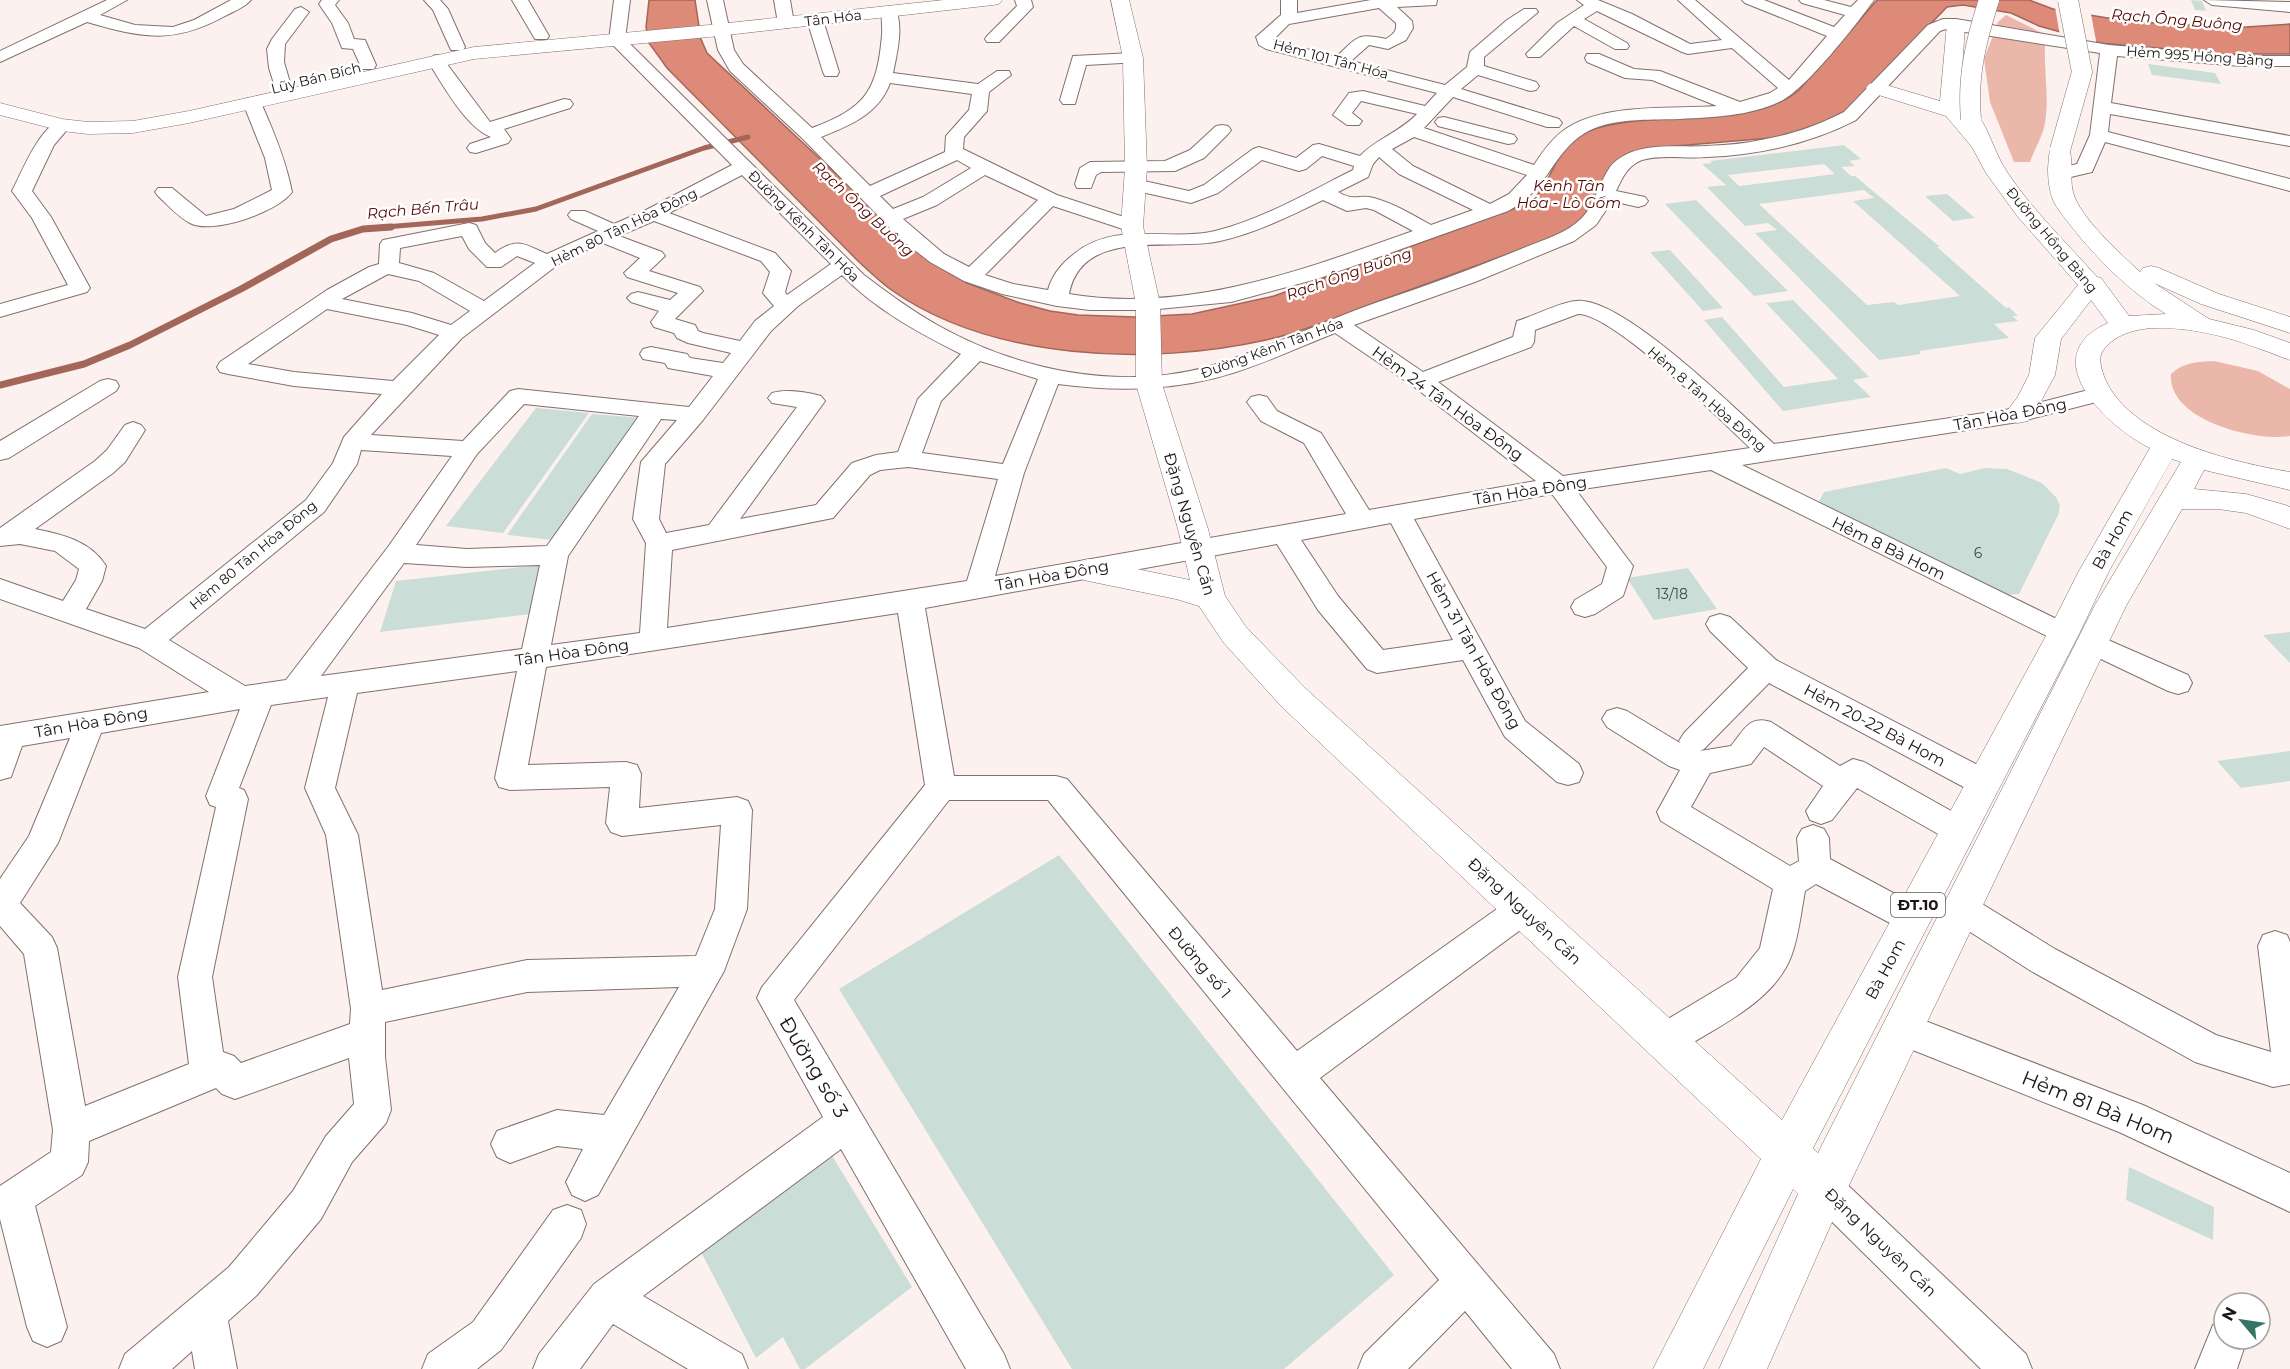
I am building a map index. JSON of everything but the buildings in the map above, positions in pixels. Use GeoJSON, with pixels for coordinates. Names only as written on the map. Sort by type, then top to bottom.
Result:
{"type":"FeatureCollection","features":[{"type":"Feature","properties":{"kind":"main road","name":"Tân Hóa"},"geometry":{"type":"LineString","coordinates":[[626,33],[785,12],[993,0]]}},
{"type":"Feature","properties":{"kind":"main road"},"geometry":{"type":"LineString","coordinates":[[1120,0],[1133,58],[1135,176],[1133,232],[1148,304]]}},
{"type":"Feature","properties":{"kind":"main road"},"geometry":{"type":"LineString","coordinates":[[1962,115],[1973,50],[1989,0]]}},
{"type":"Feature","properties":{"kind":"main road","name":"Đường Hồng Bàng"},"geometry":{"type":"LineString","coordinates":[[2068,0],[2082,72],[2060,150],[2058,174],[2064,201],[2117,264],[2145,288],[2198,322],[2231,330]]}},
{"type":"Feature","properties":{"kind":"main road","name":"Tân Hóa"},"geometry":{"type":"LineString","coordinates":[[785,12],[815,20],[892,5]]}},
{"type":"Feature","properties":{"kind":"main road"},"geometry":{"type":"LineString","coordinates":[[1956,24],[1950,104],[1962,115]]}},
{"type":"Feature","properties":{"kind":"main road","name":"Lũy Bán Bích"},"geometry":{"type":"LineString","coordinates":[[0,93],[56,108],[101,116],[122,116],[213,103],[368,65],[456,47],[541,36],[626,33]]}},
{"type":"Feature","properties":{"kind":"main road","name":"Lũy Bán Bích"},"geometry":{"type":"LineString","coordinates":[[0,109],[62,125],[109,129],[133,127],[252,103],[435,60],[626,33]]}},
{"type":"Feature","properties":{"kind":"main road"},"geometry":{"type":"LineString","coordinates":[[1876,88],[1962,115]]}},
{"type":"Feature","properties":{"kind":"main road","name":"Đường Hồng Bàng"},"geometry":{"type":"LineString","coordinates":[[1962,115],[1982,145],[1996,172],[2018,201],[2092,284],[2123,326]]}},
{"type":"Feature","properties":{"kind":"main road"},"geometry":{"type":"LineString","coordinates":[[2096,241],[2171,283],[2210,299],[2290,325]]}},
{"type":"Feature","properties":{"kind":"main road"},"geometry":{"type":"LineString","coordinates":[[2018,415],[2029,401],[2042,375],[2048,338],[2092,284]]}},
{"type":"Feature","properties":{"kind":"main road","name":"Đặng Nguyên Cẩn"},"geometry":{"type":"LineString","coordinates":[[1148,304],[1149,384],[1199,548],[1210,598],[1235,635],[1293,697],[1824,1188]]}},
{"type":"Feature","properties":{"kind":"main road"},"geometry":{"type":"LineString","coordinates":[[2290,352],[2231,330],[2164,321],[2123,326],[2101,336],[2089,352],[2088,372],[2100,394],[2127,420],[2182,452],[2226,469],[2290,481]]}},
{"type":"Feature","properties":{"kind":"main road","name":"Bà Hom"},"geometry":{"type":"LineString","coordinates":[[1677,1369],[1787,1153],[1984,783],[2078,639],[2111,605],[2172,499],[2182,452]]}},
{"type":"Feature","properties":{"kind":"main road","name":"Bà Hom"},"geometry":{"type":"LineString","coordinates":[[1743,1369],[1824,1188],[1962,909],[2078,639],[2094,571],[2182,452]]}},
{"type":"Feature","properties":{"kind":"main road"},"geometry":{"type":"LineString","coordinates":[[2172,499],[2231,499],[2255,504],[2290,519]]}},
{"type":"Feature","properties":{"kind":"main road"},"geometry":{"type":"LineString","coordinates":[[1088,570],[1170,586],[1210,598]]}},
{"type":"Feature","properties":{"kind":"street"},"geometry":{"type":"LineString","coordinates":[[0,57],[119,0]]}},
{"type":"Feature","properties":{"kind":"street"},"geometry":{"type":"LineString","coordinates":[[84,16],[148,32],[174,32],[243,0]]}},
{"type":"Feature","properties":{"kind":"street"},"geometry":{"type":"LineString","coordinates":[[331,0],[327,4],[340,23],[348,45],[359,43],[368,65]]}},
{"type":"Feature","properties":{"kind":"street"},"geometry":{"type":"LineString","coordinates":[[432,0],[440,9],[456,47]]}},
{"type":"Feature","properties":{"kind":"street"},"geometry":{"type":"LineString","coordinates":[[520,0],[541,36]]}},
{"type":"Feature","properties":{"kind":"street"},"geometry":{"type":"LineString","coordinates":[[622,0],[626,33]]}},
{"type":"Feature","properties":{"kind":"street"},"geometry":{"type":"LineString","coordinates":[[993,39],[1025,7],[1023,0]]}},
{"type":"Feature","properties":{"kind":"street","name":"Hẻm 101 Tân Hóa"},"geometry":{"type":"LineString","coordinates":[[1289,0],[1289,16],[1264,37],[1265,42],[1272,46],[1449,91],[1553,123]]}},
{"type":"Feature","properties":{"kind":"street"},"geometry":{"type":"LineString","coordinates":[[1692,5],[1728,11],[1790,0]]}},
{"type":"Feature","properties":{"kind":"street"},"geometry":{"type":"LineString","coordinates":[[1807,0],[1860,6]]}},
{"type":"Feature","properties":{"kind":"street"},"geometry":{"type":"LineString","coordinates":[[2212,0],[2242,11],[2290,7]]}},
{"type":"Feature","properties":{"kind":"street"},"geometry":{"type":"LineString","coordinates":[[2285,0],[2290,7]]}},
{"type":"Feature","properties":{"kind":"street"},"geometry":{"type":"LineString","coordinates":[[1285,21],[1380,2],[1431,2]]}},
{"type":"Feature","properties":{"kind":"street"},"geometry":{"type":"LineString","coordinates":[[1341,62],[1366,39],[1388,44],[1400,37],[1405,28],[1404,21],[1380,2]]}},
{"type":"Feature","properties":{"kind":"street"},"geometry":{"type":"LineString","coordinates":[[1513,3],[1530,12],[1569,22],[1621,46]]}},
{"type":"Feature","properties":{"kind":"street"},"geometry":{"type":"LineString","coordinates":[[1534,54],[1590,3],[1626,17],[1688,50],[1735,43]]}},
{"type":"Feature","properties":{"kind":"street"},"geometry":{"type":"LineString","coordinates":[[809,135],[852,119],[871,102],[885,77],[892,5]]}},
{"type":"Feature","properties":{"kind":"street"},"geometry":{"type":"LineString","coordinates":[[1692,5],[1789,89]]}},
{"type":"Feature","properties":{"kind":"street"},"geometry":{"type":"LineString","coordinates":[[1763,5],[1837,34]]}},
{"type":"Feature","properties":{"kind":"street"},"geometry":{"type":"LineString","coordinates":[[715,20],[726,50],[736,67],[809,135],[910,237],[936,258],[971,278],[1009,290],[1090,304],[1148,304],[1231,296],[1277,285],[1431,233],[1511,203],[1526,192],[1557,144],[1579,128],[1622,117],[1739,108],[1764,102],[1789,89],[1860,6]]}},
{"type":"Feature","properties":{"kind":"street"},"geometry":{"type":"LineString","coordinates":[[282,86],[275,54],[278,40],[289,31],[301,12]]}},
{"type":"Feature","properties":{"kind":"street"},"geometry":{"type":"LineString","coordinates":[[981,90],[978,111],[955,136],[954,151],[1050,200],[1133,232],[1186,240],[1221,235],[1323,192],[1361,173],[1364,163],[1380,148],[1412,130],[1449,91],[1475,69],[1476,56],[1513,23],[1530,12]]}},
{"type":"Feature","properties":{"kind":"street"},"geometry":{"type":"LineString","coordinates":[[815,20],[831,72]]}},
{"type":"Feature","properties":{"kind":"street","name":"Đường Kênh Tân Hóa"},"geometry":{"type":"LineString","coordinates":[[626,33],[715,138],[878,298],[903,315],[976,352],[1050,376],[1115,385],[1149,384],[1194,377],[1228,367],[1337,324],[1459,290],[1583,227],[1594,216],[1622,164],[1629,159],[1667,153],[1732,150],[1805,136],[1850,116],[1934,28],[1943,24],[1956,24]]}},
{"type":"Feature","properties":{"kind":"street","name":"Hẻm 995 Hồng Bàng"},"geometry":{"type":"LineString","coordinates":[[1956,24],[2109,50],[2241,61],[2290,61]]}},
{"type":"Feature","properties":{"kind":"street"},"geometry":{"type":"LineString","coordinates":[[2058,174],[2085,168],[2099,135],[2109,50]]}},
{"type":"Feature","properties":{"kind":"street"},"geometry":{"type":"LineString","coordinates":[[1069,100],[1079,60],[1133,58]]}},
{"type":"Feature","properties":{"kind":"street"},"geometry":{"type":"LineString","coordinates":[[1593,58],[1639,78],[1629,87],[1640,91]]}},
{"type":"Feature","properties":{"kind":"street"},"geometry":{"type":"LineString","coordinates":[[435,60],[474,115],[487,129],[500,134],[502,140],[476,148]]}},
{"type":"Feature","properties":{"kind":"street"},"geometry":{"type":"LineString","coordinates":[[1475,69],[1530,86]]}},
{"type":"Feature","properties":{"kind":"street"},"geometry":{"type":"LineString","coordinates":[[1631,74],[1654,75],[1739,108]]}},
{"type":"Feature","properties":{"kind":"street"},"geometry":{"type":"LineString","coordinates":[[885,77],[981,90],[1003,75]]}},
{"type":"Feature","properties":{"kind":"street","name":"Hẻm 101 Tân Hóa"},"geometry":{"type":"LineString","coordinates":[[1353,121],[1342,115],[1355,97],[1363,96],[1427,114]]}},
{"type":"Feature","properties":{"kind":"street"},"geometry":{"type":"LineString","coordinates":[[1661,99],[1693,112]]}},
{"type":"Feature","properties":{"kind":"street"},"geometry":{"type":"LineString","coordinates":[[165,192],[198,220],[211,223],[260,205],[282,192],[280,178],[252,103]]}},
{"type":"Feature","properties":{"kind":"street"},"geometry":{"type":"LineString","coordinates":[[487,129],[564,104]]}},
{"type":"Feature","properties":{"kind":"street"},"geometry":{"type":"LineString","coordinates":[[2102,107],[2290,141]]}},
{"type":"Feature","properties":{"kind":"street"},"geometry":{"type":"LineString","coordinates":[[1427,114],[1508,139]]}},
{"type":"Feature","properties":{"kind":"street"},"geometry":{"type":"LineString","coordinates":[[0,312],[80,288],[41,217],[22,191],[46,143],[62,125]]}},
{"type":"Feature","properties":{"kind":"street"},"geometry":{"type":"LineString","coordinates":[[1135,176],[1168,167],[1197,153],[1222,130]]}},
{"type":"Feature","properties":{"kind":"street"},"geometry":{"type":"LineString","coordinates":[[1412,130],[1538,173]]}},
{"type":"Feature","properties":{"kind":"street"},"geometry":{"type":"LineString","coordinates":[[2099,135],[2290,185]]}},
{"type":"Feature","properties":{"kind":"street"},"geometry":{"type":"LineString","coordinates":[[1084,184],[1087,172],[1097,166],[1135,176],[1191,197],[1211,189],[1265,146],[1299,165],[1319,149],[1364,163]]}},
{"type":"Feature","properties":{"kind":"street"},"geometry":{"type":"LineString","coordinates":[[1380,148],[1406,170],[1489,211]]}},
{"type":"Feature","properties":{"kind":"street"},"geometry":{"type":"LineString","coordinates":[[869,194],[958,153]]}},
{"type":"Feature","properties":{"kind":"street","name":"Hẻm 80 Tân Hòa Đông"},"geometry":{"type":"LineString","coordinates":[[149,640],[315,506],[345,464],[352,442],[399,389],[454,333],[550,262],[606,233],[653,214],[738,160]]}},
{"type":"Feature","properties":{"kind":"street"},"geometry":{"type":"LineString","coordinates":[[891,217],[930,201],[984,168]]}},
{"type":"Feature","properties":{"kind":"street"},"geometry":{"type":"LineString","coordinates":[[1323,192],[1347,205],[1367,202],[1381,206],[1431,233]]}},
{"type":"Feature","properties":{"kind":"street"},"geometry":{"type":"LineString","coordinates":[[1605,194],[1638,201]]}},
{"type":"Feature","properties":{"kind":"street"},"geometry":{"type":"LineString","coordinates":[[971,278],[1050,200]]}},
{"type":"Feature","properties":{"kind":"street"},"geometry":{"type":"LineString","coordinates":[[653,214],[768,257],[781,271],[774,293],[781,301],[791,302]]}},
{"type":"Feature","properties":{"kind":"street"},"geometry":{"type":"LineString","coordinates":[[578,215],[606,233],[655,256],[634,273],[693,291],[662,322],[687,330],[685,333],[696,338],[745,349]]}},
{"type":"Feature","properties":{"kind":"street"},"geometry":{"type":"LineString","coordinates":[[388,268],[390,244],[469,230],[476,245],[494,263],[515,248],[550,262]]}},
{"type":"Feature","properties":{"kind":"street"},"geometry":{"type":"LineString","coordinates":[[1057,300],[1060,280],[1086,252],[1133,232]]}},
{"type":"Feature","properties":{"kind":"street"},"geometry":{"type":"LineString","coordinates":[[653,641],[659,543],[646,519],[653,462],[694,415],[763,326],[791,302],[843,265]]}},
{"type":"Feature","properties":{"kind":"street"},"geometry":{"type":"LineString","coordinates":[[399,389],[294,379],[228,367],[379,268],[402,269],[435,280],[484,310]]}},
{"type":"Feature","properties":{"kind":"street"},"geometry":{"type":"LineString","coordinates":[[638,298],[674,308]]}},
{"type":"Feature","properties":{"kind":"street"},"geometry":{"type":"LineString","coordinates":[[324,302],[412,319],[454,333]]}},
{"type":"Feature","properties":{"kind":"street","name":"Hẻm 8 Tân Hòa Đông"},"geometry":{"type":"LineString","coordinates":[[1421,381],[1522,342],[1525,326],[1584,307],[1606,315],[1672,365],[1770,454]]}},
{"type":"Feature","properties":{"kind":"street","name":"Hẻm 24 Tân Hòa Đông"},"geometry":{"type":"LineString","coordinates":[[1337,324],[1421,381],[1558,485],[1620,566],[1614,589],[1586,607]]}},
{"type":"Feature","properties":{"kind":"street"},"geometry":{"type":"LineString","coordinates":[[908,459],[930,399],[976,352]]}},
{"type":"Feature","properties":{"kind":"street"},"geometry":{"type":"LineString","coordinates":[[651,354],[679,359],[676,363],[728,371]]}},
{"type":"Feature","properties":{"kind":"street"},"geometry":{"type":"LineString","coordinates":[[978,588],[1012,473],[1050,376]]}},
{"type":"Feature","properties":{"kind":"street"},"geometry":{"type":"LineString","coordinates":[[0,452],[108,386]]}},
{"type":"Feature","properties":{"kind":"street","name":"Tân Hòa Đông"},"geometry":{"type":"LineString","coordinates":[[6,737],[250,696],[653,641],[910,601],[1558,485],[2018,415],[2100,394]]}},
{"type":"Feature","properties":{"kind":"street"},"geometry":{"type":"LineString","coordinates":[[295,690],[397,552],[469,449],[518,396],[694,415]]}},
{"type":"Feature","properties":{"kind":"street"},"geometry":{"type":"LineString","coordinates":[[717,532],[813,401],[780,398]]}},
{"type":"Feature","properties":{"kind":"street"},"geometry":{"type":"LineString","coordinates":[[1259,402],[1269,416],[1312,438],[1362,519]]}},
{"type":"Feature","properties":{"kind":"street"},"geometry":{"type":"LineString","coordinates":[[585,1182],[707,971],[731,909],[736,810],[622,823],[626,774],[510,778],[555,555],[655,411]]}},
{"type":"Feature","properties":{"kind":"street"},"geometry":{"type":"LineString","coordinates":[[3,536],[111,461],[133,430]]}},
{"type":"Feature","properties":{"kind":"street"},"geometry":{"type":"LineString","coordinates":[[352,442],[469,449]]}},
{"type":"Feature","properties":{"kind":"street"},"geometry":{"type":"LineString","coordinates":[[659,543],[824,512],[861,469],[876,463],[908,459],[1012,473]]}},
{"type":"Feature","properties":{"kind":"street","name":"Hẻm 8 Bà Hom"},"geometry":{"type":"LineString","coordinates":[[1716,462],[2078,639],[2178,683]]}},
{"type":"Feature","properties":{"kind":"street"},"geometry":{"type":"LineString","coordinates":[[608,480],[651,480]]}},
{"type":"Feature","properties":{"kind":"street","name":"Hẻm 31 Tân Hòa Đông"},"geometry":{"type":"LineString","coordinates":[[1398,513],[1515,729],[1568,773]]}},
{"type":"Feature","properties":{"kind":"street"},"geometry":{"type":"LineString","coordinates":[[1283,533],[1328,603],[1377,662],[1472,648]]}},
{"type":"Feature","properties":{"kind":"street"},"geometry":{"type":"LineString","coordinates":[[3,536],[20,536],[63,543],[93,566],[89,581],[69,613]]}},
{"type":"Feature","properties":{"kind":"street"},"geometry":{"type":"LineString","coordinates":[[397,552],[467,558],[555,555]]}},
{"type":"Feature","properties":{"kind":"street"},"geometry":{"type":"LineString","coordinates":[[0,589],[149,640],[250,696],[221,796],[233,798],[195,977],[208,1072]]}},
{"type":"Feature","properties":{"kind":"street"},"geometry":{"type":"LineString","coordinates":[[910,601],[941,788]]}},
{"type":"Feature","properties":{"kind":"street","name":"Hẻm 20-22 Bà Hom"},"geometry":{"type":"LineString","coordinates":[[1720,624],[1766,668],[1984,783]]}},
{"type":"Feature","properties":{"kind":"street"},"geometry":{"type":"LineString","coordinates":[[1766,668],[1697,752],[1672,812],[1810,850],[1911,919]]}},
{"type":"Feature","properties":{"kind":"street"},"geometry":{"type":"LineString","coordinates":[[140,1369],[243,1281],[307,1205],[339,1149],[373,1110],[367,1057],[368,1022],[342,836],[320,788],[345,684]]}},
{"type":"Feature","properties":{"kind":"street"},"geometry":{"type":"LineString","coordinates":[[1617,719],[1680,758],[1697,752],[1740,756],[1761,730],[1844,784]]}},
{"type":"Feature","properties":{"kind":"street"},"geometry":{"type":"LineString","coordinates":[[48,1327],[14,1198],[69,1162],[71,1130],[40,948],[1,905],[42,843],[91,722]]}},
{"type":"Feature","properties":{"kind":"street"},"geometry":{"type":"LineString","coordinates":[[0,768],[6,737]]}},
{"type":"Feature","properties":{"kind":"street"},"geometry":{"type":"LineString","coordinates":[[1665,1040],[1748,989],[1775,954],[1810,850],[1853,771],[1958,830]]}},
{"type":"Feature","properties":{"kind":"street","name":"Đường số 1"},"geometry":{"type":"LineString","coordinates":[[941,788],[1056,788],[1539,1369]]}},
{"type":"Feature","properties":{"kind":"street","name":"Đường số 3"},"geometry":{"type":"LineString","coordinates":[[941,788],[774,998],[989,1369]]}},
{"type":"Feature","properties":{"kind":"street"},"geometry":{"type":"LineString","coordinates":[[1294,1075],[1523,909]]}},
{"type":"Feature","properties":{"kind":"street"},"geometry":{"type":"LineString","coordinates":[[1962,909],[2043,960],[2208,1050],[2273,1070],[2290,1067]]}},
{"type":"Feature","properties":{"kind":"street"},"geometry":{"type":"LineString","coordinates":[[2276,946],[2290,1061]]}},
{"type":"Feature","properties":{"kind":"street"},"geometry":{"type":"LineString","coordinates":[[71,1130],[208,1072],[220,1068],[235,1082],[368,1022],[527,976],[707,971]]}},
{"type":"Feature","properties":{"kind":"street","name":"Hẻm 81 Bà Hom"},"geometry":{"type":"LineString","coordinates":[[1902,1029],[2130,1118],[2290,1192]]}},
{"type":"Feature","properties":{"kind":"street"},"geometry":{"type":"LineString","coordinates":[[554,1369],[608,1298],[847,1122]]}},
{"type":"Feature","properties":{"kind":"street"},"geometry":{"type":"LineString","coordinates":[[510,1144],[557,1128],[613,1134]]}},
{"type":"Feature","properties":{"kind":"street","name":"Đặng Nguyên Cẩn"},"geometry":{"type":"LineString","coordinates":[[1824,1188],[2012,1369]]}},
{"type":"Feature","properties":{"kind":"street"},"geometry":{"type":"LineString","coordinates":[[443,1369],[487,1336],[567,1224]]}},
{"type":"Feature","properties":{"kind":"street"},"geometry":{"type":"LineString","coordinates":[[1379,1369],[1466,1281]]}},
{"type":"Feature","properties":{"kind":"street"},"geometry":{"type":"LineString","coordinates":[[608,1298],[728,1369]]}},
{"type":"Feature","properties":{"kind":"street"},"geometry":{"type":"LineString","coordinates":[[206,1313],[216,1369]]}},
{"type":"Feature","properties":{"kind":"street"},"geometry":{"type":"LineString","coordinates":[[2216,1369],[2223,1351]]}},
{"type":"Feature","properties":{"kind":"shaded area"},"geometry":{"type":"Polygon","coordinates":[[[2006,15],[2046,35],[2045,123],[2030,162],[2014,162],[1990,102],[1984,59],[1998,22],[2006,15]]]}},
{"type":"Feature","properties":{"kind":"shaded area"},"geometry":{"type":"Polygon","coordinates":[[[2214,361],[2258,371],[2290,389],[2290,436],[2275,437],[2236,431],[2198,415],[2183,404],[2174,390],[2171,374],[2186,365],[2214,361]]]}},
{"type":"Feature","properties":{"kind":"water","name":"Kênh Tân Hóa - Lò Gốm"},"geometry":{"type":"Polygon","coordinates":[[[649,0],[695,0],[701,39],[707,53],[912,245],[946,271],[967,283],[1020,303],[1050,311],[1078,315],[1135,317],[1192,314],[1274,296],[1519,207],[1542,189],[1562,152],[1569,144],[1589,131],[1613,124],[1728,115],[1779,103],[1799,90],[1877,0],[2029,0],[2053,9],[2126,21],[2231,28],[2290,24],[2290,54],[2224,54],[2100,43],[2039,26],[2011,13],[1963,5],[1947,7],[1850,108],[1827,123],[1812,129],[1771,138],[1651,148],[1631,154],[1579,225],[1556,236],[1296,332],[1221,348],[1173,353],[1123,354],[1072,351],[1023,344],[975,331],[930,313],[890,289],[859,262],[667,68],[649,43],[646,27],[649,0]]]}},
{"type":"Feature","properties":{"kind":"pier"},"geometry":{"type":"Polygon","coordinates":[[[2055,7],[2091,14],[2097,46],[2060,36],[2055,7]]]}},
{"type":"Feature","properties":{"kind":"waterway","name":"Rạch Bến Trâu"},"geometry":{"type":"LineString","coordinates":[[373,228],[482,219],[536,209],[704,148],[748,137]]}},
{"type":"Feature","properties":{"kind":"waterway","name":"Rạch Bến Trâu"},"geometry":{"type":"LineString","coordinates":[[0,385],[84,364],[130,345],[241,289],[331,239],[363,229],[391,227]]}},
{"type":"Feature","properties":{"kind":"water label","name":"Rạch Ông Buông"},"geometry":{"type":"Point","coordinates":[2177,20]}},
{"type":"Feature","properties":{"kind":"water label","name":"Rạch Ông Buông"},"geometry":{"type":"Point","coordinates":[863,209]}},
{"type":"Feature","properties":{"kind":"water label","name":"Rạch Ông Buông"},"geometry":{"type":"Point","coordinates":[1349,274]}}]}
